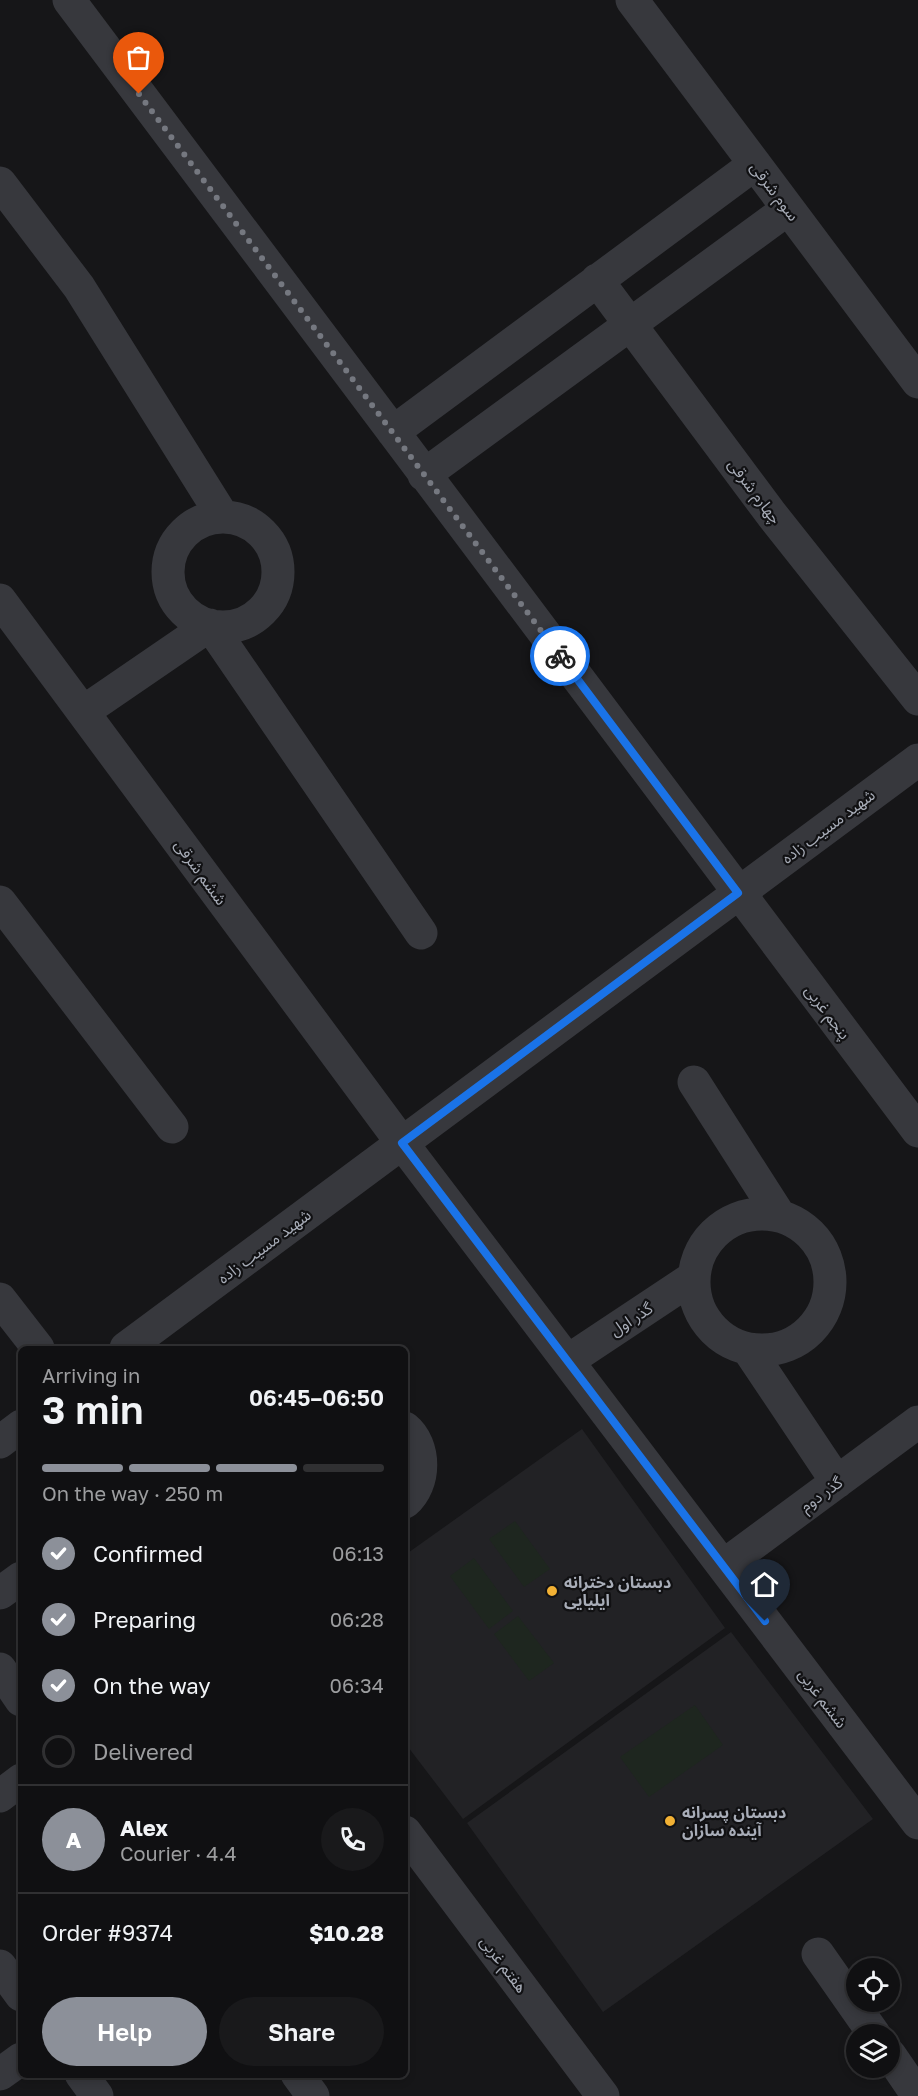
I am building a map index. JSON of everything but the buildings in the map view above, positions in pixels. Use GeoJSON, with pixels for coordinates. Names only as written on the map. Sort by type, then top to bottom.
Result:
{"type":"FeatureCollection","features":[{"type":"Feature","properties":{"kind":"street","name":"پنجم غربی"},"geometry":{"type":"LineString","coordinates":[[69,0],[918,1131]]}},
{"type":"Feature","properties":{"kind":"street","name":"سوم شرقی"},"geometry":{"type":"LineString","coordinates":[[632,0],[918,382]]}},
{"type":"Feature","properties":{"kind":"street"},"geometry":{"type":"LineString","coordinates":[[393,432],[755,164]]}},
{"type":"Feature","properties":{"kind":"street"},"geometry":{"type":"LineString","coordinates":[[0,183],[79,287],[223,517]]}},
{"type":"Feature","properties":{"kind":"street"},"geometry":{"type":"LineString","coordinates":[[424,475],[788,209]]}},
{"type":"Feature","properties":{"kind":"street","name":"چهارم شرقی"},"geometry":{"type":"LineString","coordinates":[[597,280],[772,515],[918,699]]}},
{"type":"Feature","properties":{"kind":"street"},"geometry":{"type":"LineString","coordinates":[[223,517],[242,520],[258,529],[270,544],[278,561],[278,579],[273,597],[262,612],[246,622],[228,627],[210,625],[194,619],[180,606],[172,592],[168,574],[171,557],[178,541],[190,528],[206,520],[223,517]]}},
{"type":"Feature","properties":{"kind":"street","name":"ششم شرقی"},"geometry":{"type":"LineString","coordinates":[[0,600],[402,1143]]}},
{"type":"Feature","properties":{"kind":"street"},"geometry":{"type":"LineString","coordinates":[[83,712],[210,625]]}},
{"type":"Feature","properties":{"kind":"street"},"geometry":{"type":"LineString","coordinates":[[210,625],[421,933]]}},
{"type":"Feature","properties":{"kind":"street","name":"شهید مسیب زاده"},"geometry":{"type":"LineString","coordinates":[[129,1346],[918,760]]}},
{"type":"Feature","properties":{"kind":"street"},"geometry":{"type":"LineString","coordinates":[[0,902],[172,1127]]}},
{"type":"Feature","properties":{"kind":"street"},"geometry":{"type":"LineString","coordinates":[[694,1082],[779,1215]]}},
{"type":"Feature","properties":{"kind":"street","name":"ششم غربی"},"geometry":{"type":"LineString","coordinates":[[402,1143],[918,1823]]}},
{"type":"Feature","properties":{"kind":"street"},"geometry":{"type":"LineString","coordinates":[[759,1213],[779,1215],[801,1225],[818,1241],[829,1262],[831,1285],[826,1308],[813,1328],[794,1342],[771,1350],[748,1349],[729,1342],[714,1330],[702,1315],[695,1297],[694,1277],[698,1258],[708,1240],[722,1226],[740,1217],[759,1213]]}},
{"type":"Feature","properties":{"kind":"street","name":"گذر اول"},"geometry":{"type":"LineString","coordinates":[[568,1360],[694,1277]]}},
{"type":"Feature","properties":{"kind":"street"},"geometry":{"type":"LineString","coordinates":[[0,1299],[36,1346]]}},
{"type":"Feature","properties":{"kind":"street"},"geometry":{"type":"LineString","coordinates":[[748,1349],[837,1482]]}},
{"type":"Feature","properties":{"kind":"street","name":"گذر دوم"},"geometry":{"type":"LineString","coordinates":[[723,1566],[918,1422]]}},
{"type":"Feature","properties":{"kind":"street"},"geometry":{"type":"LineString","coordinates":[[0,1442],[18,1428]]}},
{"type":"Feature","properties":{"kind":"street"},"geometry":{"type":"LineString","coordinates":[[408,1433],[418,1448],[422,1466],[418,1483],[408,1498]]}},
{"type":"Feature","properties":{"kind":"street"},"geometry":{"type":"LineString","coordinates":[[0,1593],[18,1580]]}},
{"type":"Feature","properties":{"kind":"street"},"geometry":{"type":"LineString","coordinates":[[0,1796],[18,1782]]}},
{"type":"Feature","properties":{"kind":"street","name":"هفتم غربی"},"geometry":{"type":"LineString","coordinates":[[408,1836],[603,2096]]}},
{"type":"Feature","properties":{"kind":"street"},"geometry":{"type":"LineString","coordinates":[[818,1954],[867,2024]]}},
{"type":"Feature","properties":{"kind":"street"},"geometry":{"type":"LineString","coordinates":[[0,1966],[18,1991]]}},
{"type":"Feature","properties":{"kind":"street"},"geometry":{"type":"LineString","coordinates":[[0,2074],[18,2061]]}},
{"type":"Feature","properties":{"kind":"street"},"geometry":{"type":"LineString","coordinates":[[900,2070],[918,2096]]}},
{"type":"Feature","properties":{"kind":"street"},"geometry":{"type":"LineString","coordinates":[[84,2078],[97,2096]]}},
{"type":"Feature","properties":{"kind":"street"},"geometry":{"type":"LineString","coordinates":[[300,2078],[313,2096]]}},
{"type":"Feature","properties":{"kind":"shaded area","name":"دبستان دخترانه ایلیایی"},"geometry":{"type":"Polygon","coordinates":[[[582,1429],[725,1628],[463,1819],[408,1747],[408,1553],[582,1429]]]}},
{"type":"Feature","properties":{"kind":"shaded area"},"geometry":{"type":"Polygon","coordinates":[[[515,1521],[550,1569],[524,1587],[489,1539],[515,1521]]]}},
{"type":"Feature","properties":{"kind":"shaded area"},"geometry":{"type":"Polygon","coordinates":[[[474,1558],[513,1611],[489,1629],[450,1576],[474,1558]]]}},
{"type":"Feature","properties":{"kind":"shaded area"},"geometry":{"type":"Polygon","coordinates":[[[518,1616],[554,1663],[529,1681],[494,1634],[518,1616]]]}},
{"type":"Feature","properties":{"kind":"shaded area","name":"دبستان پسرانه آینده سازان"},"geometry":{"type":"Polygon","coordinates":[[[731,1632],[873,1819],[603,2012],[467,1823],[731,1632]]]}},
{"type":"Feature","properties":{"kind":"shaded area"},"geometry":{"type":"Polygon","coordinates":[[[695,1705],[723,1745],[649,1797],[620,1757],[695,1705]]]}},
{"type":"Feature","properties":{"kind":"way so far"},"geometry":{"type":"LineString","coordinates":[[139,94],[560,656]]}},
{"type":"Feature","properties":{"kind":"place","name":"دبستان دخترانه ایلیایی"},"geometry":{"type":"Point","coordinates":[552,1591]}},
{"type":"Feature","properties":{"kind":"place","name":"دبستان پسرانه آینده سازان"},"geometry":{"type":"Point","coordinates":[670,1821]}},
{"type":"Feature","properties":{"kind":"route"},"geometry":{"type":"LineString","coordinates":[[560,656],[738,893],[402,1143],[765,1621]]}}]}
